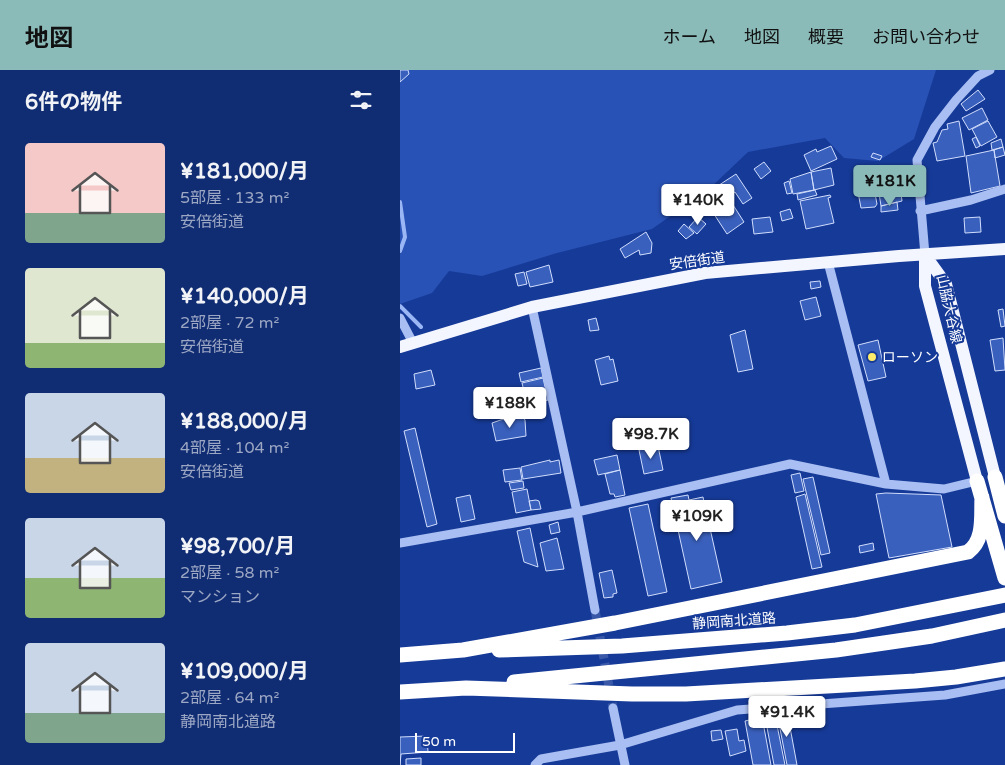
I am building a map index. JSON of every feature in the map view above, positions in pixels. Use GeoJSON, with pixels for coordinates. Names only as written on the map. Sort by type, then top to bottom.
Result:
{"type":"FeatureCollection","features":[{"type":"Feature","properties":{"kind":"highway"},"geometry":{"type":"LineString","coordinates":[[1000,475],[1005,516]]}},
{"type":"Feature","properties":{"kind":"highway"},"geometry":{"type":"LineString","coordinates":[[976,481],[1005,578]]}},
{"type":"Feature","properties":{"kind":"highway"},"geometry":{"type":"LineString","coordinates":[[400,655],[463,650],[615,623],[968,552],[979,539],[982,497]]}},
{"type":"Feature","properties":{"kind":"highway","name":"静岡南北道路"},"geometry":{"type":"LineString","coordinates":[[463,650],[525,651],[612,647],[787,633],[855,625],[1001,596]]}},
{"type":"Feature","properties":{"kind":"highway"},"geometry":{"type":"LineString","coordinates":[[400,692],[466,688],[624,669],[836,650],[932,636],[1004,620]]}},
{"type":"Feature","properties":{"kind":"highway"},"geometry":{"type":"LineString","coordinates":[[466,688],[686,694],[915,681],[1005,669]]}},
{"type":"Feature","properties":{"kind":"main road","name":"安倍街道"},"geometry":{"type":"LineString","coordinates":[[400,347],[532,307],[705,274],[828,262],[1005,249]]}},
{"type":"Feature","properties":{"kind":"main road","name":"山脇大谷線"},"geometry":{"type":"LineString","coordinates":[[924,255],[946,284],[1000,475]]}},
{"type":"Feature","properties":{"kind":"main road","name":"山脇大谷線"},"geometry":{"type":"LineString","coordinates":[[924,255],[925,286],[976,481]]}},
{"type":"Feature","properties":{"kind":"street"},"geometry":{"type":"LineString","coordinates":[[924,255],[917,160],[935,127],[956,100],[978,76],[990,70]]}},
{"type":"Feature","properties":{"kind":"street"},"geometry":{"type":"LineString","coordinates":[[920,211],[971,200],[1005,189]]}},
{"type":"Feature","properties":{"kind":"street"},"geometry":{"type":"LineString","coordinates":[[828,262],[886,484]]}},
{"type":"Feature","properties":{"kind":"street"},"geometry":{"type":"LineString","coordinates":[[532,307],[577,512],[595,610]]}},
{"type":"Feature","properties":{"kind":"street"},"geometry":{"type":"LineString","coordinates":[[400,318],[413,343]]}},
{"type":"Feature","properties":{"kind":"street"},"geometry":{"type":"LineString","coordinates":[[400,543],[577,512],[790,464],[886,484],[944,489],[976,481]]}},
{"type":"Feature","properties":{"kind":"street"},"geometry":{"type":"LineString","coordinates":[[535,765],[541,759],[620,745],[737,710],[945,695],[1005,684]]}},
{"type":"Feature","properties":{"kind":"street"},"geometry":{"type":"LineString","coordinates":[[613,708],[624,765]]}},
{"type":"Feature","properties":{"kind":"shaded area"},"geometry":{"type":"Polygon","coordinates":[[[400,70],[936,70],[914,139],[878,161],[844,158],[825,138],[748,152],[709,189],[652,229],[557,253],[482,276],[449,271],[432,293],[400,304],[400,70]]]}},
{"type":"Feature","properties":{"kind":"building"},"geometry":{"type":"Polygon","coordinates":[[[400,70],[408,70],[409,74],[400,82],[400,70]]]}},
{"type":"Feature","properties":{"kind":"building"},"geometry":{"type":"Polygon","coordinates":[[[978,90],[985,99],[966,111],[961,104],[978,90]]]}},
{"type":"Feature","properties":{"kind":"building"},"geometry":{"type":"Polygon","coordinates":[[[982,108],[988,120],[969,130],[962,118],[982,108]]]}},
{"type":"Feature","properties":{"kind":"building"},"geometry":{"type":"Polygon","coordinates":[[[959,121],[965,156],[937,161],[933,143],[937,142],[942,130],[948,129],[947,124],[959,121]]]}},
{"type":"Feature","properties":{"kind":"building"},"geometry":{"type":"Polygon","coordinates":[[[988,121],[997,137],[981,146],[972,129],[988,121]]]}},
{"type":"Feature","properties":{"kind":"building"},"geometry":{"type":"Polygon","coordinates":[[[976,137],[980,146],[976,148],[972,139],[976,137]]]}},
{"type":"Feature","properties":{"kind":"building"},"geometry":{"type":"Polygon","coordinates":[[[1001,139],[1003,147],[992,150],[991,143],[1001,139]]]}},
{"type":"Feature","properties":{"kind":"building"},"geometry":{"type":"Polygon","coordinates":[[[831,146],[837,159],[811,171],[804,155],[816,149],[817,152],[831,146]]]}},
{"type":"Feature","properties":{"kind":"building"},"geometry":{"type":"Polygon","coordinates":[[[1003,147],[1005,155],[995,158],[994,150],[1003,147]]]}},
{"type":"Feature","properties":{"kind":"building"},"geometry":{"type":"Polygon","coordinates":[[[994,150],[1000,186],[971,193],[966,156],[994,150]]]}},
{"type":"Feature","properties":{"kind":"building"},"geometry":{"type":"Polygon","coordinates":[[[873,153],[882,156],[880,160],[871,157],[873,153]]]}},
{"type":"Feature","properties":{"kind":"building"},"geometry":{"type":"Polygon","coordinates":[[[764,162],[771,171],[761,179],[754,169],[764,162]]]}},
{"type":"Feature","properties":{"kind":"building"},"geometry":{"type":"Polygon","coordinates":[[[831,168],[834,185],[814,190],[811,172],[831,168]]]}},
{"type":"Feature","properties":{"kind":"building"},"geometry":{"type":"Polygon","coordinates":[[[892,171],[897,194],[901,193],[902,201],[881,206],[876,174],[892,171]]]}},
{"type":"Feature","properties":{"kind":"building"},"geometry":{"type":"Polygon","coordinates":[[[905,171],[911,171],[912,185],[907,186],[905,171]]]}},
{"type":"Feature","properties":{"kind":"building"},"geometry":{"type":"Polygon","coordinates":[[[811,172],[814,190],[793,194],[790,179],[811,172]]]}},
{"type":"Feature","properties":{"kind":"building"},"geometry":{"type":"Polygon","coordinates":[[[736,174],[752,198],[743,204],[735,192],[718,203],[710,191],[736,174]]]}},
{"type":"Feature","properties":{"kind":"building"},"geometry":{"type":"Polygon","coordinates":[[[872,178],[877,204],[875,207],[861,208],[857,187],[863,186],[861,180],[872,178]]]}},
{"type":"Feature","properties":{"kind":"building"},"geometry":{"type":"Polygon","coordinates":[[[789,181],[792,193],[787,194],[784,183],[789,181]]]}},
{"type":"Feature","properties":{"kind":"building"},"geometry":{"type":"Polygon","coordinates":[[[815,190],[817,195],[798,200],[797,194],[815,190]]]}},
{"type":"Feature","properties":{"kind":"building"},"geometry":{"type":"Polygon","coordinates":[[[830,195],[831,197],[828,198],[834,223],[806,229],[800,201],[830,195]]]}},
{"type":"Feature","properties":{"kind":"building"},"geometry":{"type":"Polygon","coordinates":[[[728,197],[744,222],[727,234],[710,208],[728,197]]]}},
{"type":"Feature","properties":{"kind":"building"},"geometry":{"type":"Polygon","coordinates":[[[897,202],[898,210],[881,212],[881,206],[897,202]]]}},
{"type":"Feature","properties":{"kind":"building"},"geometry":{"type":"Polygon","coordinates":[[[790,209],[793,218],[782,221],[780,212],[790,209]]]}},
{"type":"Feature","properties":{"kind":"building"},"geometry":{"type":"Polygon","coordinates":[[[698,217],[706,224],[697,234],[689,227],[698,217]]]}},
{"type":"Feature","properties":{"kind":"building"},"geometry":{"type":"Polygon","coordinates":[[[770,217],[773,232],[754,234],[752,219],[770,217]]]}},
{"type":"Feature","properties":{"kind":"building"},"geometry":{"type":"Polygon","coordinates":[[[980,217],[981,232],[965,233],[964,218],[980,217]]]}},
{"type":"Feature","properties":{"kind":"building"},"geometry":{"type":"Polygon","coordinates":[[[684,224],[694,233],[686,239],[678,231],[684,224]]]}},
{"type":"Feature","properties":{"kind":"building"},"geometry":{"type":"Polygon","coordinates":[[[646,232],[652,243],[651,253],[640,255],[639,250],[625,258],[620,249],[646,232]]]}},
{"type":"Feature","properties":{"kind":"building"},"geometry":{"type":"Polygon","coordinates":[[[549,265],[553,282],[530,287],[526,272],[549,265]]]}},
{"type":"Feature","properties":{"kind":"building"},"geometry":{"type":"Polygon","coordinates":[[[524,272],[527,284],[518,286],[515,274],[524,272]]]}},
{"type":"Feature","properties":{"kind":"building"},"geometry":{"type":"Polygon","coordinates":[[[820,281],[821,287],[811,289],[810,282],[820,281]]]}},
{"type":"Feature","properties":{"kind":"building"},"geometry":{"type":"Polygon","coordinates":[[[816,297],[821,316],[805,320],[800,301],[816,297]]]}},
{"type":"Feature","properties":{"kind":"building"},"geometry":{"type":"Polygon","coordinates":[[[1003,309],[1005,326],[1001,327],[998,310],[1003,309]]]}},
{"type":"Feature","properties":{"kind":"building"},"geometry":{"type":"Polygon","coordinates":[[[596,318],[599,330],[590,331],[588,320],[596,318]]]}},
{"type":"Feature","properties":{"kind":"building"},"geometry":{"type":"Polygon","coordinates":[[[745,330],[753,369],[738,372],[730,335],[745,330]]]}},
{"type":"Feature","properties":{"kind":"building"},"geometry":{"type":"Polygon","coordinates":[[[1003,338],[1005,370],[995,371],[990,340],[1003,338]]]}},
{"type":"Feature","properties":{"kind":"building"},"geometry":{"type":"Polygon","coordinates":[[[878,340],[886,377],[868,381],[858,345],[878,340]]]}},
{"type":"Feature","properties":{"kind":"building"},"geometry":{"type":"Polygon","coordinates":[[[609,356],[610,360],[613,359],[618,381],[601,385],[595,360],[609,356]]]}},
{"type":"Feature","properties":{"kind":"building"},"geometry":{"type":"Polygon","coordinates":[[[541,368],[543,377],[521,382],[519,373],[541,368]]]}},
{"type":"Feature","properties":{"kind":"building"},"geometry":{"type":"Polygon","coordinates":[[[431,370],[435,385],[416,389],[414,374],[431,370]]]}},
{"type":"Feature","properties":{"kind":"building"},"geometry":{"type":"Polygon","coordinates":[[[543,378],[548,400],[527,404],[522,383],[543,378]]]}},
{"type":"Feature","properties":{"kind":"building"},"geometry":{"type":"Polygon","coordinates":[[[512,416],[512,419],[523,417],[525,420],[526,436],[496,441],[492,423],[512,416]]]}},
{"type":"Feature","properties":{"kind":"building"},"geometry":{"type":"Polygon","coordinates":[[[636,423],[639,437],[634,438],[632,424],[636,423]]]}},
{"type":"Feature","properties":{"kind":"building"},"geometry":{"type":"Polygon","coordinates":[[[415,428],[437,524],[427,527],[404,431],[415,428]]]}},
{"type":"Feature","properties":{"kind":"building"},"geometry":{"type":"Polygon","coordinates":[[[637,439],[642,439],[643,448],[639,449],[637,439]]]}},
{"type":"Feature","properties":{"kind":"building"},"geometry":{"type":"Polygon","coordinates":[[[658,446],[663,470],[644,474],[639,450],[658,446]]]}},
{"type":"Feature","properties":{"kind":"building"},"geometry":{"type":"Polygon","coordinates":[[[617,455],[620,470],[598,475],[594,460],[617,455]]]}},
{"type":"Feature","properties":{"kind":"building"},"geometry":{"type":"Polygon","coordinates":[[[550,460],[550,462],[559,460],[561,473],[523,479],[521,467],[550,460]]]}},
{"type":"Feature","properties":{"kind":"building"},"geometry":{"type":"Polygon","coordinates":[[[520,468],[522,480],[505,482],[503,470],[520,468]]]}},
{"type":"Feature","properties":{"kind":"building"},"geometry":{"type":"Polygon","coordinates":[[[620,470],[625,495],[615,497],[614,494],[610,494],[605,474],[620,470]]]}},
{"type":"Feature","properties":{"kind":"building"},"geometry":{"type":"Polygon","coordinates":[[[800,473],[804,491],[795,493],[791,475],[800,473]]]}},
{"type":"Feature","properties":{"kind":"building"},"geometry":{"type":"Polygon","coordinates":[[[813,477],[830,553],[821,555],[803,479],[813,477]]]}},
{"type":"Feature","properties":{"kind":"building"},"geometry":{"type":"Polygon","coordinates":[[[523,481],[524,488],[511,490],[509,483],[523,481]]]}},
{"type":"Feature","properties":{"kind":"building"},"geometry":{"type":"Polygon","coordinates":[[[527,489],[531,510],[516,513],[512,492],[527,489]]]}},
{"type":"Feature","properties":{"kind":"building"},"geometry":{"type":"Polygon","coordinates":[[[805,494],[822,567],[812,569],[796,497],[805,494]]]}},
{"type":"Feature","properties":{"kind":"building"},"geometry":{"type":"Polygon","coordinates":[[[876,494],[941,495],[952,547],[889,558],[876,494]]]}},
{"type":"Feature","properties":{"kind":"building"},"geometry":{"type":"Polygon","coordinates":[[[470,495],[475,519],[461,522],[456,498],[470,495]]]}},
{"type":"Feature","properties":{"kind":"building"},"geometry":{"type":"Polygon","coordinates":[[[688,495],[689,500],[703,497],[722,582],[691,589],[671,498],[688,495]]]}},
{"type":"Feature","properties":{"kind":"building"},"geometry":{"type":"Polygon","coordinates":[[[529,501],[539,501],[541,509],[531,510],[529,501]]]}},
{"type":"Feature","properties":{"kind":"building"},"geometry":{"type":"Polygon","coordinates":[[[648,504],[667,592],[648,596],[629,508],[648,504]]]}},
{"type":"Feature","properties":{"kind":"building"},"geometry":{"type":"Polygon","coordinates":[[[558,522],[560,532],[551,534],[549,525],[558,522]]]}},
{"type":"Feature","properties":{"kind":"building"},"geometry":{"type":"Polygon","coordinates":[[[530,528],[538,567],[524,562],[517,531],[530,528]]]}},
{"type":"Feature","properties":{"kind":"building"},"geometry":{"type":"Polygon","coordinates":[[[557,538],[564,569],[546,571],[540,543],[557,538]]]}},
{"type":"Feature","properties":{"kind":"building"},"geometry":{"type":"Polygon","coordinates":[[[873,543],[874,550],[860,553],[859,546],[873,543]]]}},
{"type":"Feature","properties":{"kind":"building"},"geometry":{"type":"Polygon","coordinates":[[[612,570],[617,593],[613,594],[613,597],[604,598],[599,573],[612,570]]]}},
{"type":"Feature","properties":{"kind":"building"},"geometry":{"type":"Polygon","coordinates":[[[787,711],[797,765],[787,765],[777,713],[787,711]]]}},
{"type":"Feature","properties":{"kind":"building"},"geometry":{"type":"Polygon","coordinates":[[[762,717],[771,765],[753,765],[745,721],[762,717]]]}},
{"type":"Feature","properties":{"kind":"building"},"geometry":{"type":"Polygon","coordinates":[[[776,720],[785,765],[774,765],[766,722],[776,720]]]}},
{"type":"Feature","properties":{"kind":"building"},"geometry":{"type":"Polygon","coordinates":[[[737,729],[739,741],[744,740],[746,751],[730,756],[725,731],[737,729]]]}},
{"type":"Feature","properties":{"kind":"building"},"geometry":{"type":"Polygon","coordinates":[[[721,730],[723,739],[712,741],[711,731],[721,730]]]}},
{"type":"Feature","properties":{"kind":"building"},"geometry":{"type":"Polygon","coordinates":[[[427,736],[428,752],[401,754],[400,765],[400,737],[427,736]]]}},
{"type":"Feature","properties":{"kind":"building"},"geometry":{"type":"Polygon","coordinates":[[[421,758],[421,765],[406,765],[406,759],[421,758]]]}},
{"type":"Feature","properties":{"kind":"waterway"},"geometry":{"type":"LineString","coordinates":[[400,202],[405,237],[400,251]]}},
{"type":"Feature","properties":{"kind":"waterway"},"geometry":{"type":"LineString","coordinates":[[400,306],[421,327]]}},
{"type":"Feature","properties":{"kind":"tunnel"},"geometry":{"type":"LineString","coordinates":[[595,610],[613,708]]}},
{"type":"Feature","properties":{"kind":"place","name":"ローソン"},"geometry":{"type":"Point","coordinates":[872,357]}}]}
